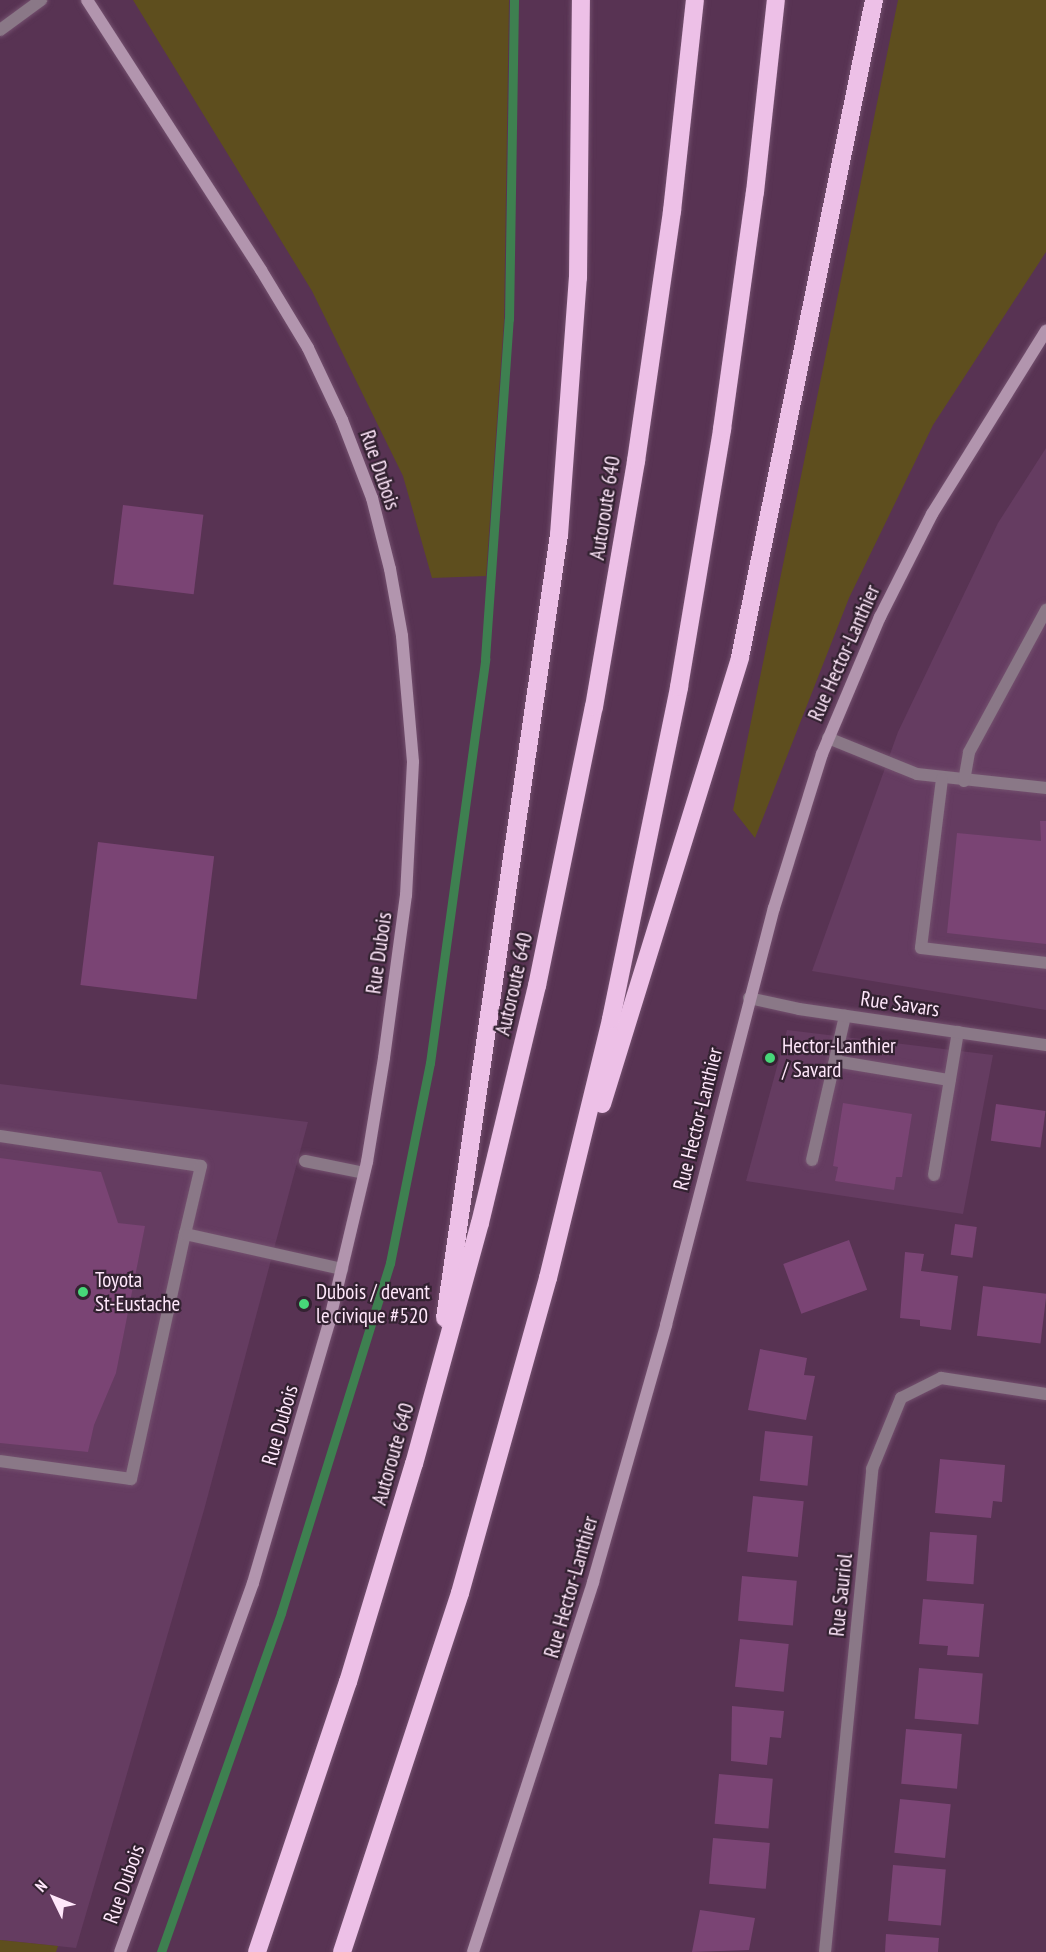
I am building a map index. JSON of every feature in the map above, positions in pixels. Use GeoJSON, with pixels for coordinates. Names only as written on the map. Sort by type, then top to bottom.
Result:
{"type":"FeatureCollection","features":[{"type":"Feature","properties":{"kind":"highway"},"geometry":{"type":"LineString","coordinates":[[435,1393],[559,535],[578,278],[581,0]]}},
{"type":"Feature","properties":{"kind":"highway","name":"Autoroute 640"},"geometry":{"type":"LineString","coordinates":[[257,1952],[351,1672],[435,1393],[537,986],[594,707],[662,291],[696,0]]}},
{"type":"Feature","properties":{"kind":"highway"},"geometry":{"type":"LineString","coordinates":[[548,1278],[611,1019],[694,600],[744,276],[776,0]]}},
{"type":"Feature","properties":{"kind":"highway"},"geometry":{"type":"LineString","coordinates":[[342,1952],[460,1593],[548,1278],[740,657],[874,0]]}},
{"type":"Feature","properties":{"kind":"street"},"geometry":{"type":"LineString","coordinates":[[0,30],[41,0]]}},
{"type":"Feature","properties":{"kind":"street","name":"Rue Dubois"},"geometry":{"type":"LineString","coordinates":[[87,0],[308,348],[362,470],[388,560],[404,656],[413,793],[402,933],[364,1173],[342,1269],[253,1583],[120,1952]]}},
{"type":"Feature","properties":{"kind":"street","name":"Rue Hector-Lanthier"},"geometry":{"type":"LineString","coordinates":[[473,1952],[593,1582],[655,1368],[749,998],[797,827],[828,738],[880,617],[932,514],[1045,335]]}},
{"type":"Feature","properties":{"kind":"street"},"geometry":{"type":"LineString","coordinates":[[964,781],[969,752],[1046,610]]}},
{"type":"Feature","properties":{"kind":"street"},"geometry":{"type":"LineString","coordinates":[[828,738],[917,774],[942,779],[1046,788]]}},
{"type":"Feature","properties":{"kind":"street"},"geometry":{"type":"LineString","coordinates":[[942,779],[921,948],[1046,963]]}},
{"type":"Feature","properties":{"kind":"street","name":"Rue Savars"},"geometry":{"type":"LineString","coordinates":[[749,998],[845,1016],[1046,1045]]}},
{"type":"Feature","properties":{"kind":"street"},"geometry":{"type":"LineString","coordinates":[[812,1160],[845,1016]]}},
{"type":"Feature","properties":{"kind":"street"},"geometry":{"type":"LineString","coordinates":[[934,1175],[957,1032]]}},
{"type":"Feature","properties":{"kind":"street"},"geometry":{"type":"LineString","coordinates":[[835,1061],[949,1080]]}},
{"type":"Feature","properties":{"kind":"street"},"geometry":{"type":"LineString","coordinates":[[0,1137],[201,1166],[131,1479],[0,1461]]}},
{"type":"Feature","properties":{"kind":"street"},"geometry":{"type":"LineString","coordinates":[[305,1161],[364,1173]]}},
{"type":"Feature","properties":{"kind":"street"},"geometry":{"type":"LineString","coordinates":[[185,1234],[342,1269]]}},
{"type":"Feature","properties":{"kind":"street","name":"Rue Sauriol"},"geometry":{"type":"LineString","coordinates":[[825,1952],[872,1469],[901,1398],[940,1378],[1046,1394]]}},
{"type":"Feature","properties":{"kind":"shaded area"},"geometry":{"type":"Polygon","coordinates":[[[133,0],[509,0],[504,320],[486,576],[432,578],[403,476],[312,291],[133,0]]]}},
{"type":"Feature","properties":{"kind":"shaded area"},"geometry":{"type":"Polygon","coordinates":[[[898,0],[1046,0],[1046,252],[933,425],[849,598],[755,838],[733,810],[898,0]]]}},
{"type":"Feature","properties":{"kind":"shaded area"},"geometry":{"type":"Polygon","coordinates":[[[1046,448],[1046,1010],[812,971],[898,732],[998,523],[1046,448]]]}},
{"type":"Feature","properties":{"kind":"shaded area"},"geometry":{"type":"Polygon","coordinates":[[[787,1030],[993,1055],[963,1214],[746,1181],[787,1030]]]}},
{"type":"Feature","properties":{"kind":"shaded area"},"geometry":{"type":"Polygon","coordinates":[[[0,1084],[308,1122],[204,1510],[76,1948],[0,1940],[0,1084]]]}},
{"type":"Feature","properties":{"kind":"shaded area"},"geometry":{"type":"Polygon","coordinates":[[[0,1940],[58,1946],[56,1952],[0,1952],[0,1940]]]}},
{"type":"Feature","properties":{"kind":"building"},"geometry":{"type":"Polygon","coordinates":[[[123,505],[203,515],[194,594],[113,584],[123,505]]]}},
{"type":"Feature","properties":{"kind":"building"},"geometry":{"type":"Polygon","coordinates":[[[1040,821],[1046,821],[1046,944],[947,933],[957,833],[1041,841],[1040,821]]]}},
{"type":"Feature","properties":{"kind":"building"},"geometry":{"type":"Polygon","coordinates":[[[98,842],[214,856],[197,999],[80,985],[98,842]]]}},
{"type":"Feature","properties":{"kind":"building"},"geometry":{"type":"Polygon","coordinates":[[[843,1103],[912,1114],[902,1177],[896,1177],[894,1190],[835,1181],[838,1167],[833,1166],[843,1103]]]}},
{"type":"Feature","properties":{"kind":"building"},"geometry":{"type":"Polygon","coordinates":[[[996,1104],[1046,1111],[1040,1148],[991,1141],[996,1104]]]}},
{"type":"Feature","properties":{"kind":"building"},"geometry":{"type":"Polygon","coordinates":[[[0,1158],[101,1172],[118,1223],[145,1226],[116,1373],[94,1425],[88,1452],[0,1443],[0,1158]]]}},
{"type":"Feature","properties":{"kind":"building"},"geometry":{"type":"Polygon","coordinates":[[[955,1224],[977,1227],[972,1258],[951,1255],[955,1224]]]}},
{"type":"Feature","properties":{"kind":"building"},"geometry":{"type":"Polygon","coordinates":[[[849,1240],[867,1290],[801,1314],[783,1264],[849,1240]]]}},
{"type":"Feature","properties":{"kind":"building"},"geometry":{"type":"Polygon","coordinates":[[[905,1252],[924,1254],[921,1271],[958,1276],[951,1330],[920,1326],[920,1320],[900,1318],[905,1252]]]}},
{"type":"Feature","properties":{"kind":"building"},"geometry":{"type":"Polygon","coordinates":[[[983,1286],[1046,1294],[1040,1343],[977,1336],[983,1286]]]}},
{"type":"Feature","properties":{"kind":"building"},"geometry":{"type":"Polygon","coordinates":[[[760,1349],[807,1358],[804,1375],[815,1376],[806,1420],[748,1410],[760,1349]]]}},
{"type":"Feature","properties":{"kind":"building"},"geometry":{"type":"Polygon","coordinates":[[[765,1431],[813,1436],[808,1486],[760,1481],[765,1431]]]}},
{"type":"Feature","properties":{"kind":"building"},"geometry":{"type":"Polygon","coordinates":[[[940,1459],[1005,1465],[1002,1502],[993,1501],[991,1518],[935,1513],[940,1459]]]}},
{"type":"Feature","properties":{"kind":"building"},"geometry":{"type":"Polygon","coordinates":[[[753,1496],[804,1501],[798,1557],[747,1552],[753,1496]]]}},
{"type":"Feature","properties":{"kind":"building"},"geometry":{"type":"Polygon","coordinates":[[[930,1532],[977,1535],[973,1584],[927,1581],[930,1532]]]}},
{"type":"Feature","properties":{"kind":"building"},"geometry":{"type":"Polygon","coordinates":[[[742,1576],[797,1581],[793,1626],[738,1621],[742,1576]]]}},
{"type":"Feature","properties":{"kind":"building"},"geometry":{"type":"Polygon","coordinates":[[[923,1599],[984,1604],[979,1657],[947,1655],[948,1646],[919,1644],[923,1599]]]}},
{"type":"Feature","properties":{"kind":"building"},"geometry":{"type":"Polygon","coordinates":[[[740,1639],[789,1644],[784,1692],[735,1687],[740,1639]]]}},
{"type":"Feature","properties":{"kind":"building"},"geometry":{"type":"Polygon","coordinates":[[[919,1668],[983,1674],[978,1724],[915,1719],[919,1668]]]}},
{"type":"Feature","properties":{"kind":"building"},"geometry":{"type":"Polygon","coordinates":[[[732,1706],[784,1711],[781,1738],[770,1737],[767,1765],[731,1761],[732,1706]]]}},
{"type":"Feature","properties":{"kind":"building"},"geometry":{"type":"Polygon","coordinates":[[[906,1729],[962,1734],[957,1789],[901,1784],[906,1729]]]}},
{"type":"Feature","properties":{"kind":"building"},"geometry":{"type":"Polygon","coordinates":[[[719,1774],[773,1779],[768,1829],[715,1824],[719,1774]]]}},
{"type":"Feature","properties":{"kind":"building"},"geometry":{"type":"Polygon","coordinates":[[[900,1799],[951,1804],[945,1858],[894,1853],[900,1799]]]}},
{"type":"Feature","properties":{"kind":"building"},"geometry":{"type":"Polygon","coordinates":[[[713,1838],[770,1843],[766,1889],[709,1884],[713,1838]]]}},
{"type":"Feature","properties":{"kind":"building"},"geometry":{"type":"Polygon","coordinates":[[[893,1865],[946,1870],[941,1925],[888,1921],[893,1865]]]}},
{"type":"Feature","properties":{"kind":"building"},"geometry":{"type":"Polygon","coordinates":[[[700,1910],[755,1918],[749,1950],[692,1952],[700,1910]]]}},
{"type":"Feature","properties":{"kind":"building"},"geometry":{"type":"Polygon","coordinates":[[[886,1934],[939,1938],[938,1952],[885,1952],[886,1934]]]}},
{"type":"Feature","properties":{"kind":"waterway"},"geometry":{"type":"LineString","coordinates":[[161,1952],[281,1613],[390,1263],[430,1063],[485,659],[509,319],[514,0]]}},
{"type":"Feature","properties":{"kind":"place","name":"Hector-Lanthier / Savard"},"geometry":{"type":"Point","coordinates":[770,1058]}},
{"type":"Feature","properties":{"kind":"place","name":"Toyota St-Eustache"},"geometry":{"type":"Point","coordinates":[83,1292]}},
{"type":"Feature","properties":{"kind":"place","name":"Dubois / devant le civique #520"},"geometry":{"type":"Point","coordinates":[304,1304]}}]}
